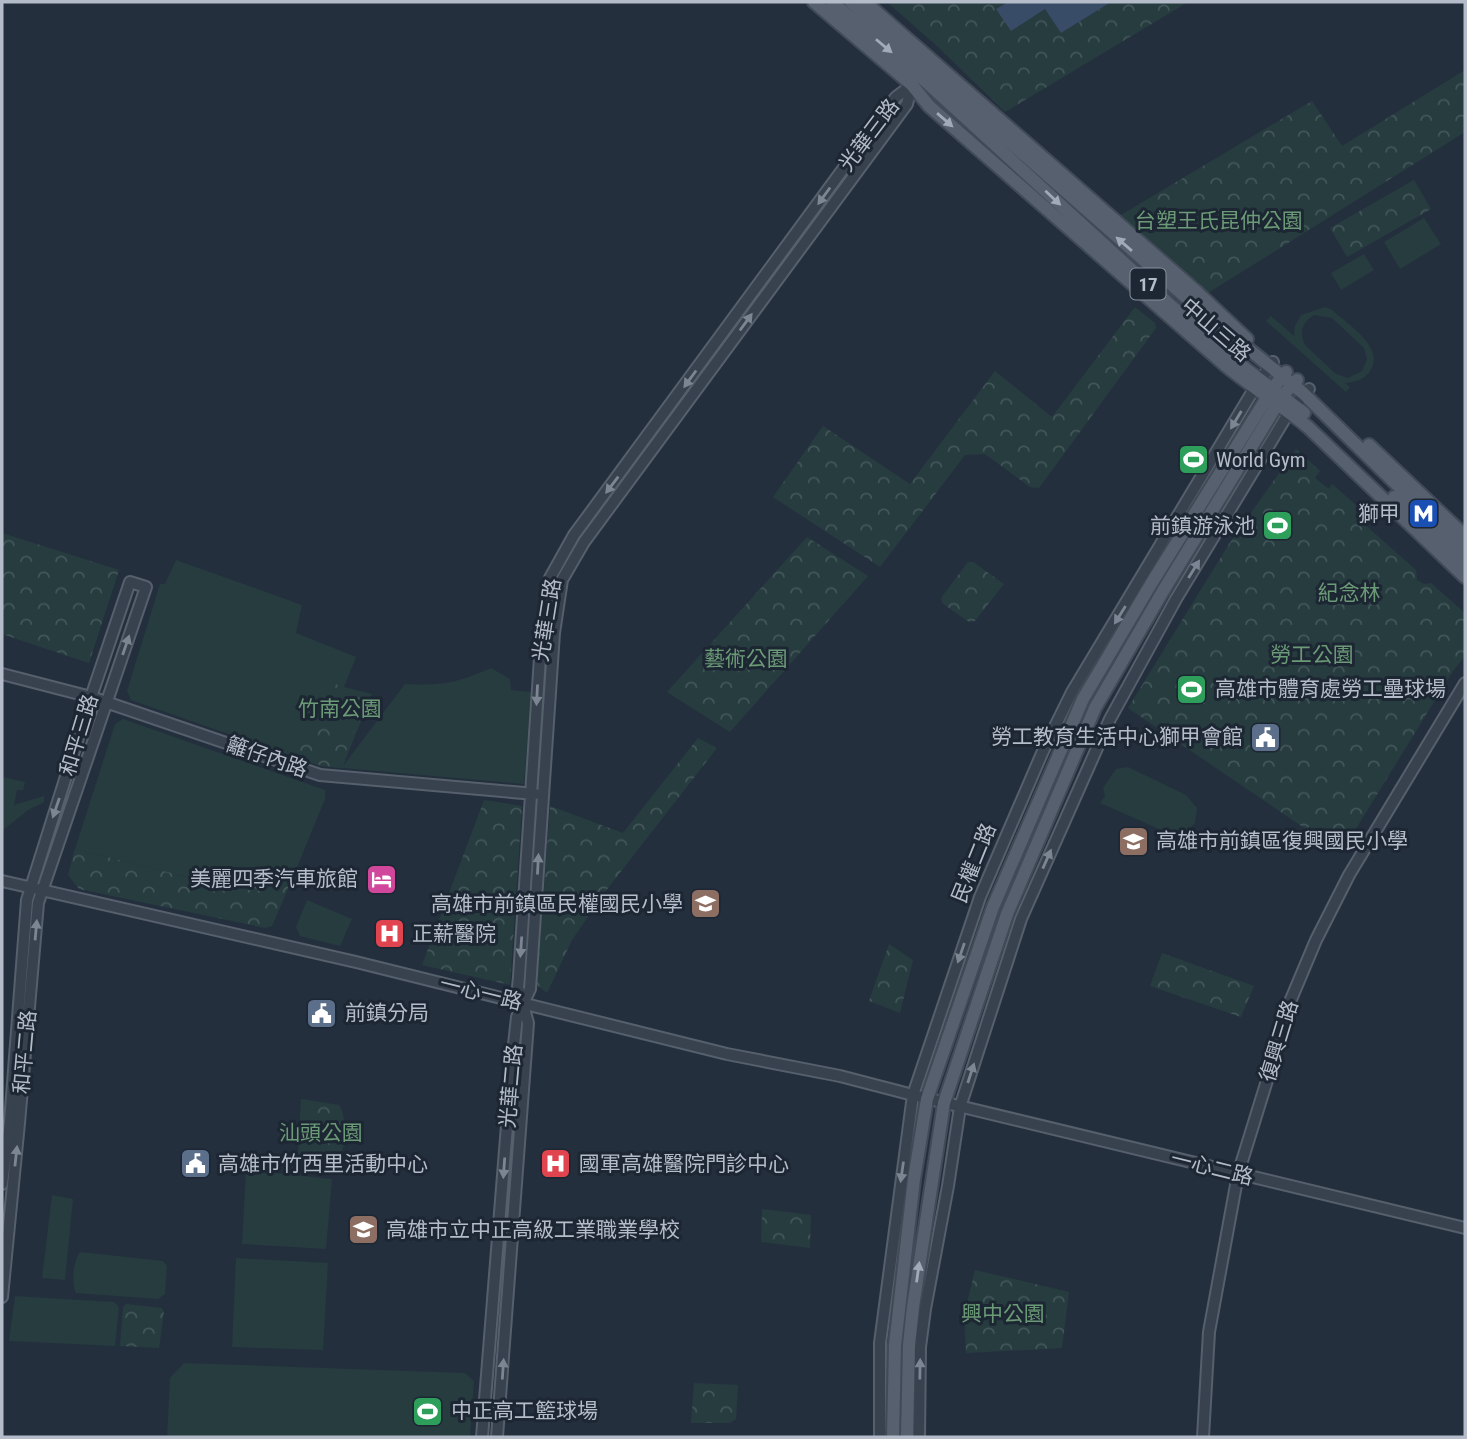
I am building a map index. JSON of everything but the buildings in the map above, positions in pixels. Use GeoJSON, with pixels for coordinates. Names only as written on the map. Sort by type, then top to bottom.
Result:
{"type":"FeatureCollection","features":[{"type":"Feature","properties":{"kind":"main road","name":"中山三路"},"geometry":{"type":"LineString","coordinates":[[814,2],[912,85],[929,106],[1258,384],[1292,408],[1465,564]]}},
{"type":"Feature","properties":{"kind":"main road","name":"中山三路"},"geometry":{"type":"LineString","coordinates":[[832,2],[931,86],[1258,384]]}},
{"type":"Feature","properties":{"kind":"main road","name":"中山三路"},"geometry":{"type":"LineString","coordinates":[[851,2],[980,119],[1198,308],[1306,391],[1465,536]]}},
{"type":"Feature","properties":{"kind":"main road","name":"中山三路"},"geometry":{"type":"LineString","coordinates":[[865,2],[1207,301],[1272,365]]}},
{"type":"Feature","properties":{"kind":"main road","name":"民權二路"},"geometry":{"type":"LineString","coordinates":[[893,1437],[895,1345],[914,1179],[927,1099],[993,907],[1083,699],[1151,584],[1289,378]]}},
{"type":"Feature","properties":{"kind":"main road","name":"中山三路"},"geometry":{"type":"LineString","coordinates":[[1306,391],[1465,551]]}},
{"type":"Feature","properties":{"kind":"main road","name":"民權二路"},"geometry":{"type":"LineString","coordinates":[[907,1437],[909,1345],[913,1307],[944,1103],[1007,914],[1095,708],[1275,397]]}},
{"type":"Feature","properties":{"kind":"main road","name":"中山三路"},"geometry":{"type":"LineString","coordinates":[[1292,408],[1465,577]]}},
{"type":"Feature","properties":{"kind":"street","name":"光華三路"},"geometry":{"type":"LineString","coordinates":[[523,1003],[518,987],[554,633],[562,580],[584,542],[907,104],[912,85]]}},
{"type":"Feature","properties":{"kind":"street","name":"民權二路"},"geometry":{"type":"LineString","coordinates":[[880,1437],[880,1343],[913,1096],[980,898],[1043,751],[1072,692],[1272,365]]}},
{"type":"Feature","properties":{"kind":"street"},"geometry":{"type":"LineString","coordinates":[[919,1437],[920,1347],[960,1107],[1021,919],[1110,719],[1176,599],[1292,408],[1306,391]]}},
{"type":"Feature","properties":{"kind":"street","name":"和平三路"},"geometry":{"type":"LineString","coordinates":[[30,888],[130,582],[146,587],[42,891]]}},
{"type":"Feature","properties":{"kind":"street","name":"籬仔內路"},"geometry":{"type":"LineString","coordinates":[[2,674],[91,696],[320,775],[537,794]]}},
{"type":"Feature","properties":{"kind":"street","name":"復興三路"},"geometry":{"type":"LineString","coordinates":[[1203,1437],[1209,1332],[1238,1174],[1284,1016],[1316,940],[1349,875],[1465,683]]}},
{"type":"Feature","properties":{"kind":"street","name":"一心一路"},"geometry":{"type":"LineString","coordinates":[[2,881],[356,962],[727,1054],[840,1076],[960,1107]]}},
{"type":"Feature","properties":{"kind":"street","name":"和平二路"},"geometry":{"type":"LineString","coordinates":[[2,1184],[10,1122],[30,888]]}},
{"type":"Feature","properties":{"kind":"street","name":"和平二路"},"geometry":{"type":"LineString","coordinates":[[2,1297],[38,903],[42,891]]}},
{"type":"Feature","properties":{"kind":"street","name":"光華二路"},"geometry":{"type":"LineString","coordinates":[[482,1437],[512,1063],[517,1017],[523,1003]]}},
{"type":"Feature","properties":{"kind":"street","name":"光華二路"},"geometry":{"type":"LineString","coordinates":[[497,1437],[528,1023],[523,1003]]}},
{"type":"Feature","properties":{"kind":"street","name":"一心二路"},"geometry":{"type":"LineString","coordinates":[[960,1107],[1465,1228]]}},
{"type":"Feature","properties":{"kind":"street"},"geometry":{"type":"LineString","coordinates":[[495,1280],[509,1281]]}},
{"type":"Feature","properties":{"kind":"green space"},"geometry":{"type":"Polygon","coordinates":[[[887,2],[1008,2],[997,9],[1046,9],[1061,33],[1111,2],[1188,2],[1005,112],[887,2]]]}},
{"type":"Feature","properties":{"kind":"green space","name":"台塑王氏昆仲公園"},"geometry":{"type":"Polygon","coordinates":[[[1465,70],[1465,132],[1208,293],[1121,215],[1312,101],[1342,146],[1465,70]]]}},
{"type":"Feature","properties":{"kind":"green space"},"geometry":{"type":"Polygon","coordinates":[[[1414,180],[1431,209],[1347,257],[1330,228],[1414,180]]]}},
{"type":"Feature","properties":{"kind":"green space"},"geometry":{"type":"Polygon","coordinates":[[[1424,218],[1441,244],[1400,269],[1384,242],[1424,218]]]}},
{"type":"Feature","properties":{"kind":"green space"},"geometry":{"type":"Polygon","coordinates":[[[1364,254],[1374,270],[1341,290],[1331,273],[1364,254]]]}},
{"type":"Feature","properties":{"kind":"green space"},"geometry":{"type":"Polygon","coordinates":[[[1135,307],[1155,323],[1156,328],[1039,488],[1030,487],[985,454],[965,455],[880,567],[773,497],[823,426],[910,484],[995,371],[1052,417],[1135,307]]]}},
{"type":"Feature","properties":{"kind":"green space"},"geometry":{"type":"Polygon","coordinates":[[[1325,307],[1332,310],[1369,345],[1374,362],[1370,371],[1359,380],[1345,383],[1350,387],[1346,392],[1266,321],[1271,316],[1294,336],[1295,326],[1301,315],[1325,307]],[[1314,315],[1304,325],[1302,337],[1306,346],[1336,374],[1348,378],[1362,371],[1367,359],[1364,348],[1332,318],[1314,315]]]}},
{"type":"Feature","properties":{"kind":"green space","name":"勞工公園"},"geometry":{"type":"Polygon","coordinates":[[[1296,449],[1320,471],[1315,478],[1329,489],[1332,484],[1356,505],[1356,517],[1416,570],[1417,580],[1424,584],[1431,583],[1465,613],[1465,656],[1453,671],[1341,853],[1128,708],[1229,544],[1296,449]]]}},
{"type":"Feature","properties":{"kind":"green space"},"geometry":{"type":"Polygon","coordinates":[[[2,533],[119,570],[89,663],[2,634],[2,533]]]}},
{"type":"Feature","properties":{"kind":"green space","name":"藝術公園"},"geometry":{"type":"Polygon","coordinates":[[[807,537],[868,576],[730,732],[667,692],[807,537]]]}},
{"type":"Feature","properties":{"kind":"green space"},"geometry":{"type":"Polygon","coordinates":[[[176,560],[302,605],[296,633],[356,657],[344,687],[372,694],[343,766],[405,684],[449,682],[491,668],[510,679],[511,690],[531,692],[524,784],[320,766],[131,700],[127,691],[160,584],[165,584],[176,560]]]}},
{"type":"Feature","properties":{"kind":"green space"},"geometry":{"type":"Polygon","coordinates":[[[968,562],[973,562],[1004,584],[975,621],[969,622],[942,603],[941,598],[968,562]]]}},
{"type":"Feature","properties":{"kind":"green space","name":"竹南公園"},"geometry":{"type":"Polygon","coordinates":[[[328,681],[368,697],[339,768],[320,765],[297,756],[328,681]]]}},
{"type":"Feature","properties":{"kind":"green space"},"geometry":{"type":"Polygon","coordinates":[[[123,719],[325,790],[325,799],[291,882],[237,867],[232,888],[75,849],[115,724],[123,719]]]}},
{"type":"Feature","properties":{"kind":"green space"},"geometry":{"type":"Polygon","coordinates":[[[698,738],[717,748],[605,892],[572,940],[547,993],[537,985],[550,806],[623,833],[698,738]]]}},
{"type":"Feature","properties":{"kind":"green space"},"geometry":{"type":"Polygon","coordinates":[[[1128,767],[1186,795],[1197,808],[1195,823],[1187,831],[1197,836],[1193,844],[1100,803],[1105,796],[1103,788],[1116,769],[1128,767]]]}},
{"type":"Feature","properties":{"kind":"green space"},"geometry":{"type":"Polygon","coordinates":[[[2,777],[25,782],[23,790],[17,790],[14,805],[44,796],[44,802],[28,810],[2,831],[2,777]]]}},
{"type":"Feature","properties":{"kind":"green space"},"geometry":{"type":"Polygon","coordinates":[[[484,800],[522,806],[510,985],[422,965],[484,800]]]}},
{"type":"Feature","properties":{"kind":"green space"},"geometry":{"type":"Polygon","coordinates":[[[75,849],[232,888],[237,867],[291,882],[272,926],[265,928],[79,889],[68,875],[75,849]]]}},
{"type":"Feature","properties":{"kind":"green space"},"geometry":{"type":"Polygon","coordinates":[[[307,900],[352,919],[340,946],[300,936],[296,927],[307,900]]]}},
{"type":"Feature","properties":{"kind":"green space"},"geometry":{"type":"Polygon","coordinates":[[[889,944],[913,960],[900,1013],[869,1001],[889,944]]]}},
{"type":"Feature","properties":{"kind":"green space"},"geometry":{"type":"Polygon","coordinates":[[[1162,953],[1254,986],[1241,1017],[1150,986],[1162,953]]]}},
{"type":"Feature","properties":{"kind":"green space","name":"汕頭公園"},"geometry":{"type":"Polygon","coordinates":[[[301,1099],[339,1105],[342,1110],[345,1133],[343,1149],[337,1160],[298,1155],[301,1099]]]}},
{"type":"Feature","properties":{"kind":"green space"},"geometry":{"type":"Polygon","coordinates":[[[246,1170],[332,1179],[326,1249],[242,1244],[246,1170]]]}},
{"type":"Feature","properties":{"kind":"green space"},"geometry":{"type":"Polygon","coordinates":[[[52,1195],[73,1199],[65,1280],[42,1278],[52,1195]]]}},
{"type":"Feature","properties":{"kind":"green space"},"geometry":{"type":"Polygon","coordinates":[[[762,1209],[811,1215],[810,1248],[761,1242],[762,1209]]]}},
{"type":"Feature","properties":{"kind":"green space"},"geometry":{"type":"Polygon","coordinates":[[[80,1252],[163,1261],[167,1266],[165,1294],[158,1299],[76,1293],[74,1273],[80,1252]]]}},
{"type":"Feature","properties":{"kind":"green space"},"geometry":{"type":"Polygon","coordinates":[[[236,1258],[328,1263],[323,1350],[232,1347],[236,1258]]]}},
{"type":"Feature","properties":{"kind":"green space","name":"興中公園"},"geometry":{"type":"Polygon","coordinates":[[[975,1270],[1069,1292],[1062,1348],[966,1353],[964,1315],[975,1270]]]}},
{"type":"Feature","properties":{"kind":"green space"},"geometry":{"type":"Polygon","coordinates":[[[15,1296],[114,1302],[119,1307],[115,1346],[9,1341],[15,1296]]]}},
{"type":"Feature","properties":{"kind":"green space"},"geometry":{"type":"Polygon","coordinates":[[[126,1304],[162,1308],[164,1312],[159,1348],[120,1346],[123,1307],[126,1304]]]}},
{"type":"Feature","properties":{"kind":"green space"},"geometry":{"type":"Polygon","coordinates":[[[184,1363],[465,1373],[474,1381],[470,1437],[167,1437],[170,1378],[184,1363]]]}},
{"type":"Feature","properties":{"kind":"green space"},"geometry":{"type":"Polygon","coordinates":[[[694,1383],[738,1385],[736,1419],[730,1423],[691,1423],[694,1383]]]}},
{"type":"Feature","properties":{"kind":"water"},"geometry":{"type":"Polygon","coordinates":[[[1008,2],[1111,2],[1061,33],[1045,9],[1011,31],[996,9],[1008,2]]]}},
{"type":"Feature","properties":{"kind":"place","name":"World Gym"},"geometry":{"type":"Point","coordinates":[1193,460]}},
{"type":"Feature","properties":{"kind":"place","name":"獅甲"},"geometry":{"type":"Point","coordinates":[1423,514]}},
{"type":"Feature","properties":{"kind":"place","name":"前鎮游泳池"},"geometry":{"type":"Point","coordinates":[1278,526]}},
{"type":"Feature","properties":{"kind":"place","name":"高雄市體育處勞工壘球場"},"geometry":{"type":"Point","coordinates":[1192,689]}},
{"type":"Feature","properties":{"kind":"place","name":"勞工教育生活中心獅甲會館"},"geometry":{"type":"Point","coordinates":[1266,737]}},
{"type":"Feature","properties":{"kind":"place","name":"高雄市前鎮區復興國民小學"},"geometry":{"type":"Point","coordinates":[1133,841]}},
{"type":"Feature","properties":{"kind":"place","name":"美麗四季汽車旅館"},"geometry":{"type":"Point","coordinates":[381,879]}},
{"type":"Feature","properties":{"kind":"place","name":"高雄市前鎮區民權國民小學"},"geometry":{"type":"Point","coordinates":[706,904]}},
{"type":"Feature","properties":{"kind":"place","name":"正薪醫院"},"geometry":{"type":"Point","coordinates":[389,934]}},
{"type":"Feature","properties":{"kind":"place","name":"前鎮分局"},"geometry":{"type":"Point","coordinates":[322,1013]}},
{"type":"Feature","properties":{"kind":"place","name":"高雄市竹西里活動中心"},"geometry":{"type":"Point","coordinates":[195,1164]}},
{"type":"Feature","properties":{"kind":"place","name":"國軍高雄醫院門診中心"},"geometry":{"type":"Point","coordinates":[556,1164]}},
{"type":"Feature","properties":{"kind":"place","name":"高雄市立中正高級工業職業學校"},"geometry":{"type":"Point","coordinates":[363,1230]}},
{"type":"Feature","properties":{"kind":"place","name":"中正高工籃球場"},"geometry":{"type":"Point","coordinates":[428,1411]}},
{"type":"Feature","properties":{"kind":"park label","name":"紀念林"},"geometry":{"type":"Point","coordinates":[1349,593]}}]}
